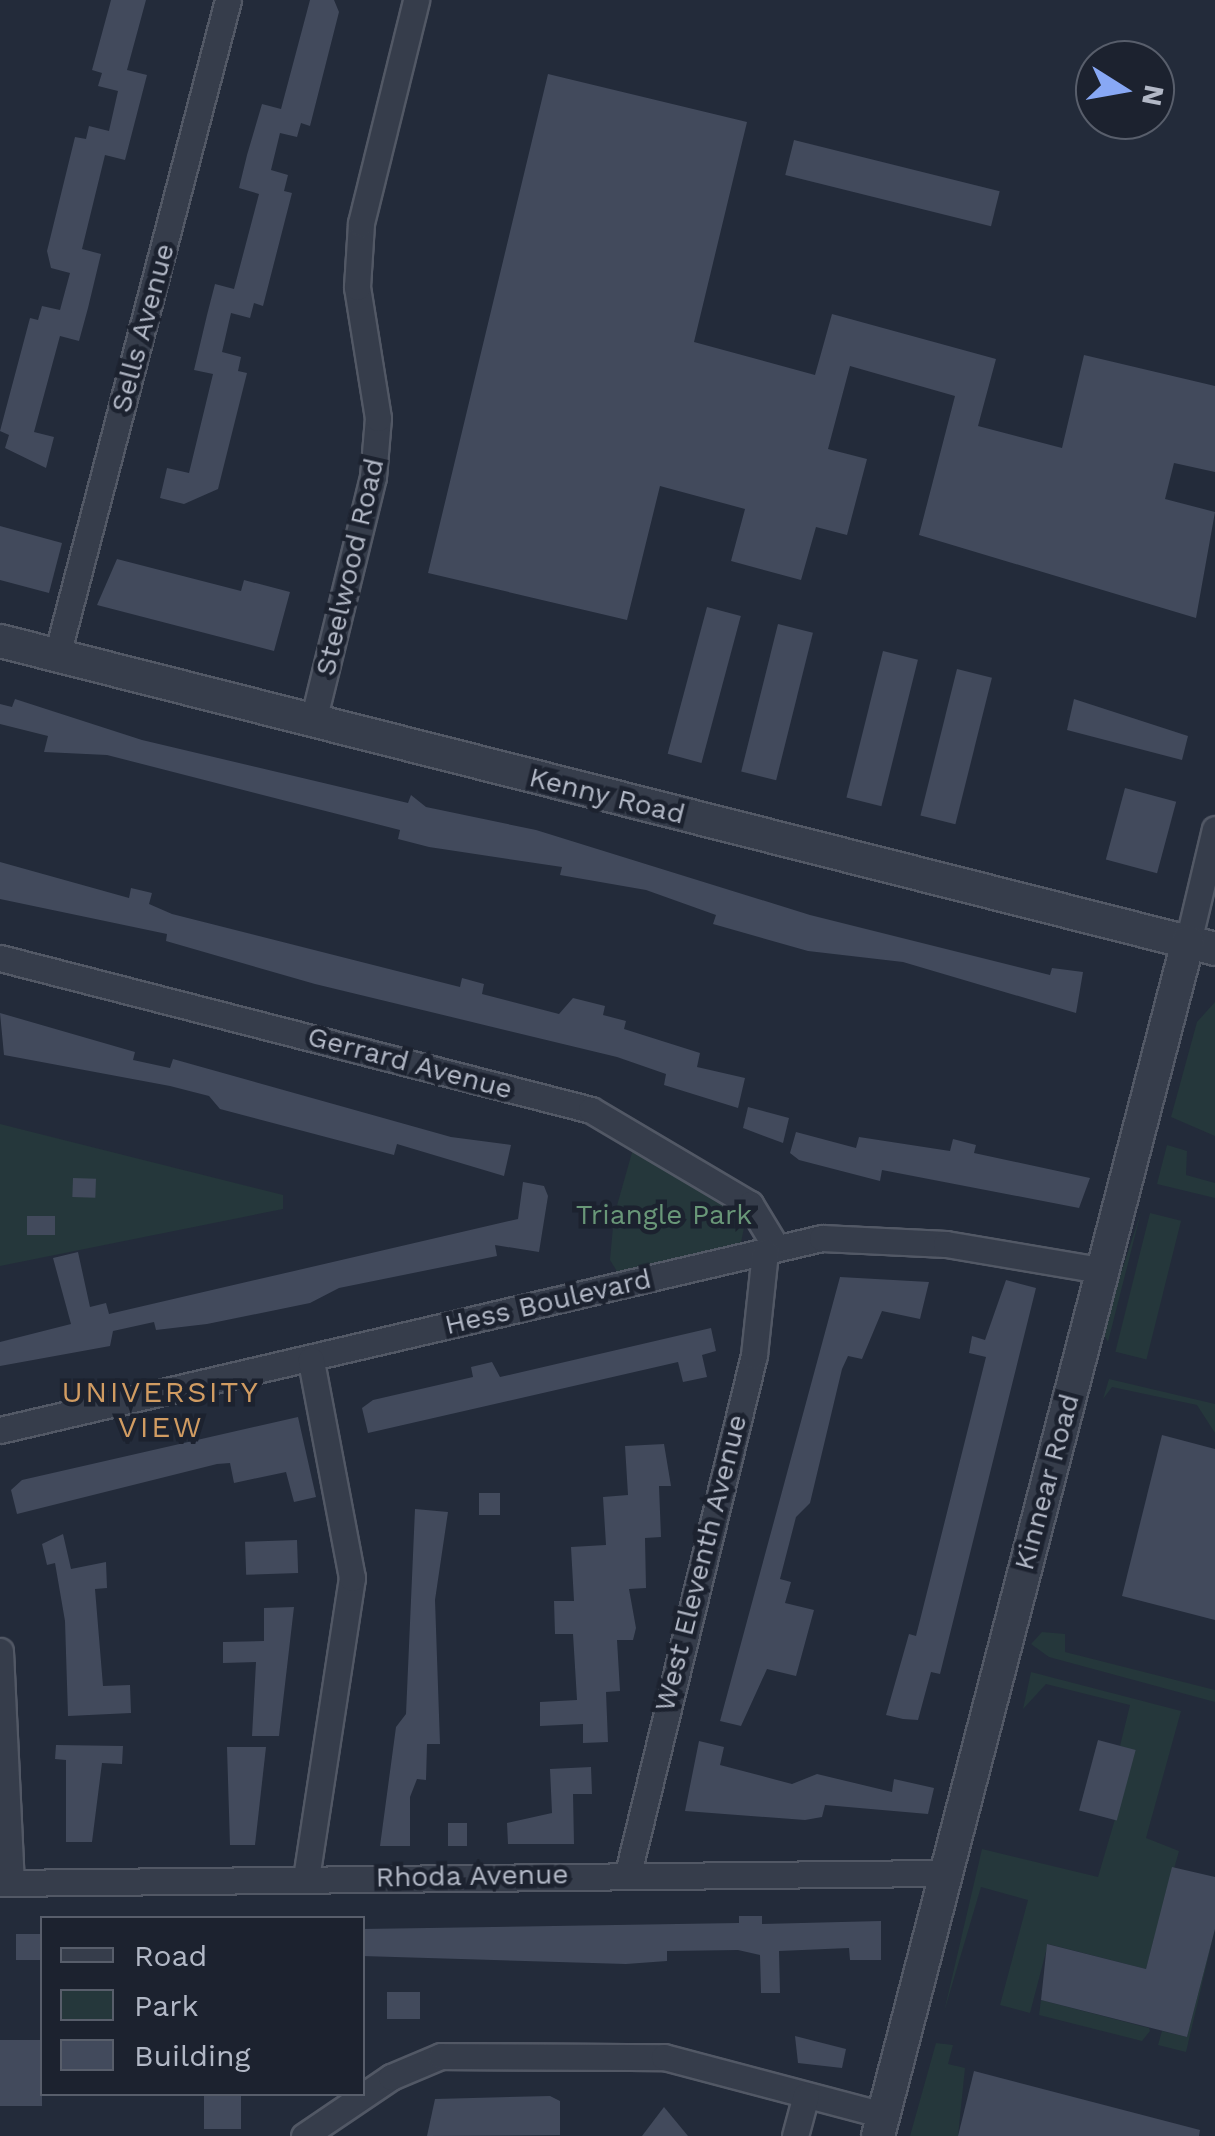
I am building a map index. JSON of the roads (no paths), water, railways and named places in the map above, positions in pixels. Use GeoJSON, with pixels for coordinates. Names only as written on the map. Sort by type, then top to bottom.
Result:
{"type":"FeatureCollection","features":[{"type":"Feature","properties":{"kind":"street","name":"Sells Avenue"},"geometry":{"type":"LineString","coordinates":[[57,656],[228,0]]}},
{"type":"Feature","properties":{"kind":"street","name":"Steelwood Road"},"geometry":{"type":"LineString","coordinates":[[313,721],[374,477],[375,388],[356,273],[416,0]]}},
{"type":"Feature","properties":{"kind":"street","name":"Kenny Road"},"geometry":{"type":"LineString","coordinates":[[0,641],[1201,946]]}},
{"type":"Feature","properties":{"kind":"street","name":"Kinnear Road"},"geometry":{"type":"LineString","coordinates":[[880,2126],[1100,1270],[1201,946],[1215,828]]}},
{"type":"Feature","properties":{"kind":"street","name":"Gerrard Avenue"},"geometry":{"type":"LineString","coordinates":[[0,958],[590,1110],[750,1204],[770,1249]]}},
{"type":"Feature","properties":{"kind":"street","name":"Hess Boulevard"},"geometry":{"type":"LineString","coordinates":[[0,1430],[770,1249],[914,1241],[1100,1270]]}},
{"type":"Feature","properties":{"kind":"street","name":"West Eleventh Avenue"},"geometry":{"type":"LineString","coordinates":[[628,1873],[754,1355],[770,1249]]}},
{"type":"Feature","properties":{"kind":"street"},"geometry":{"type":"LineString","coordinates":[[306,1878],[352,1578],[310,1360]]}},
{"type":"Feature","properties":{"kind":"street"},"geometry":{"type":"LineString","coordinates":[[0,1652],[6,1883]]}},
{"type":"Feature","properties":{"kind":"street","name":"Rhoda Avenue"},"geometry":{"type":"LineString","coordinates":[[6,1883],[628,1873],[944,1873]]}},
{"type":"Feature","properties":{"kind":"street"},"geometry":{"type":"LineString","coordinates":[[365,2095],[391,2077],[441,2056],[664,2057],[806,2095],[880,2126]]}},
{"type":"Feature","properties":{"kind":"street"},"geometry":{"type":"LineString","coordinates":[[795,2136],[806,2095]]}},
{"type":"Feature","properties":{"kind":"street"},"geometry":{"type":"LineString","coordinates":[[304,2136],[363,2096]]}},
{"type":"Feature","properties":{"kind":"district","name":"UNIVERSITY VIEW"},"geometry":{"type":"Point","coordinates":[161,1409]}},
{"type":"Feature","properties":{"kind":"park label","name":"Triangle Park"},"geometry":{"type":"Point","coordinates":[664,1215]}}]}
